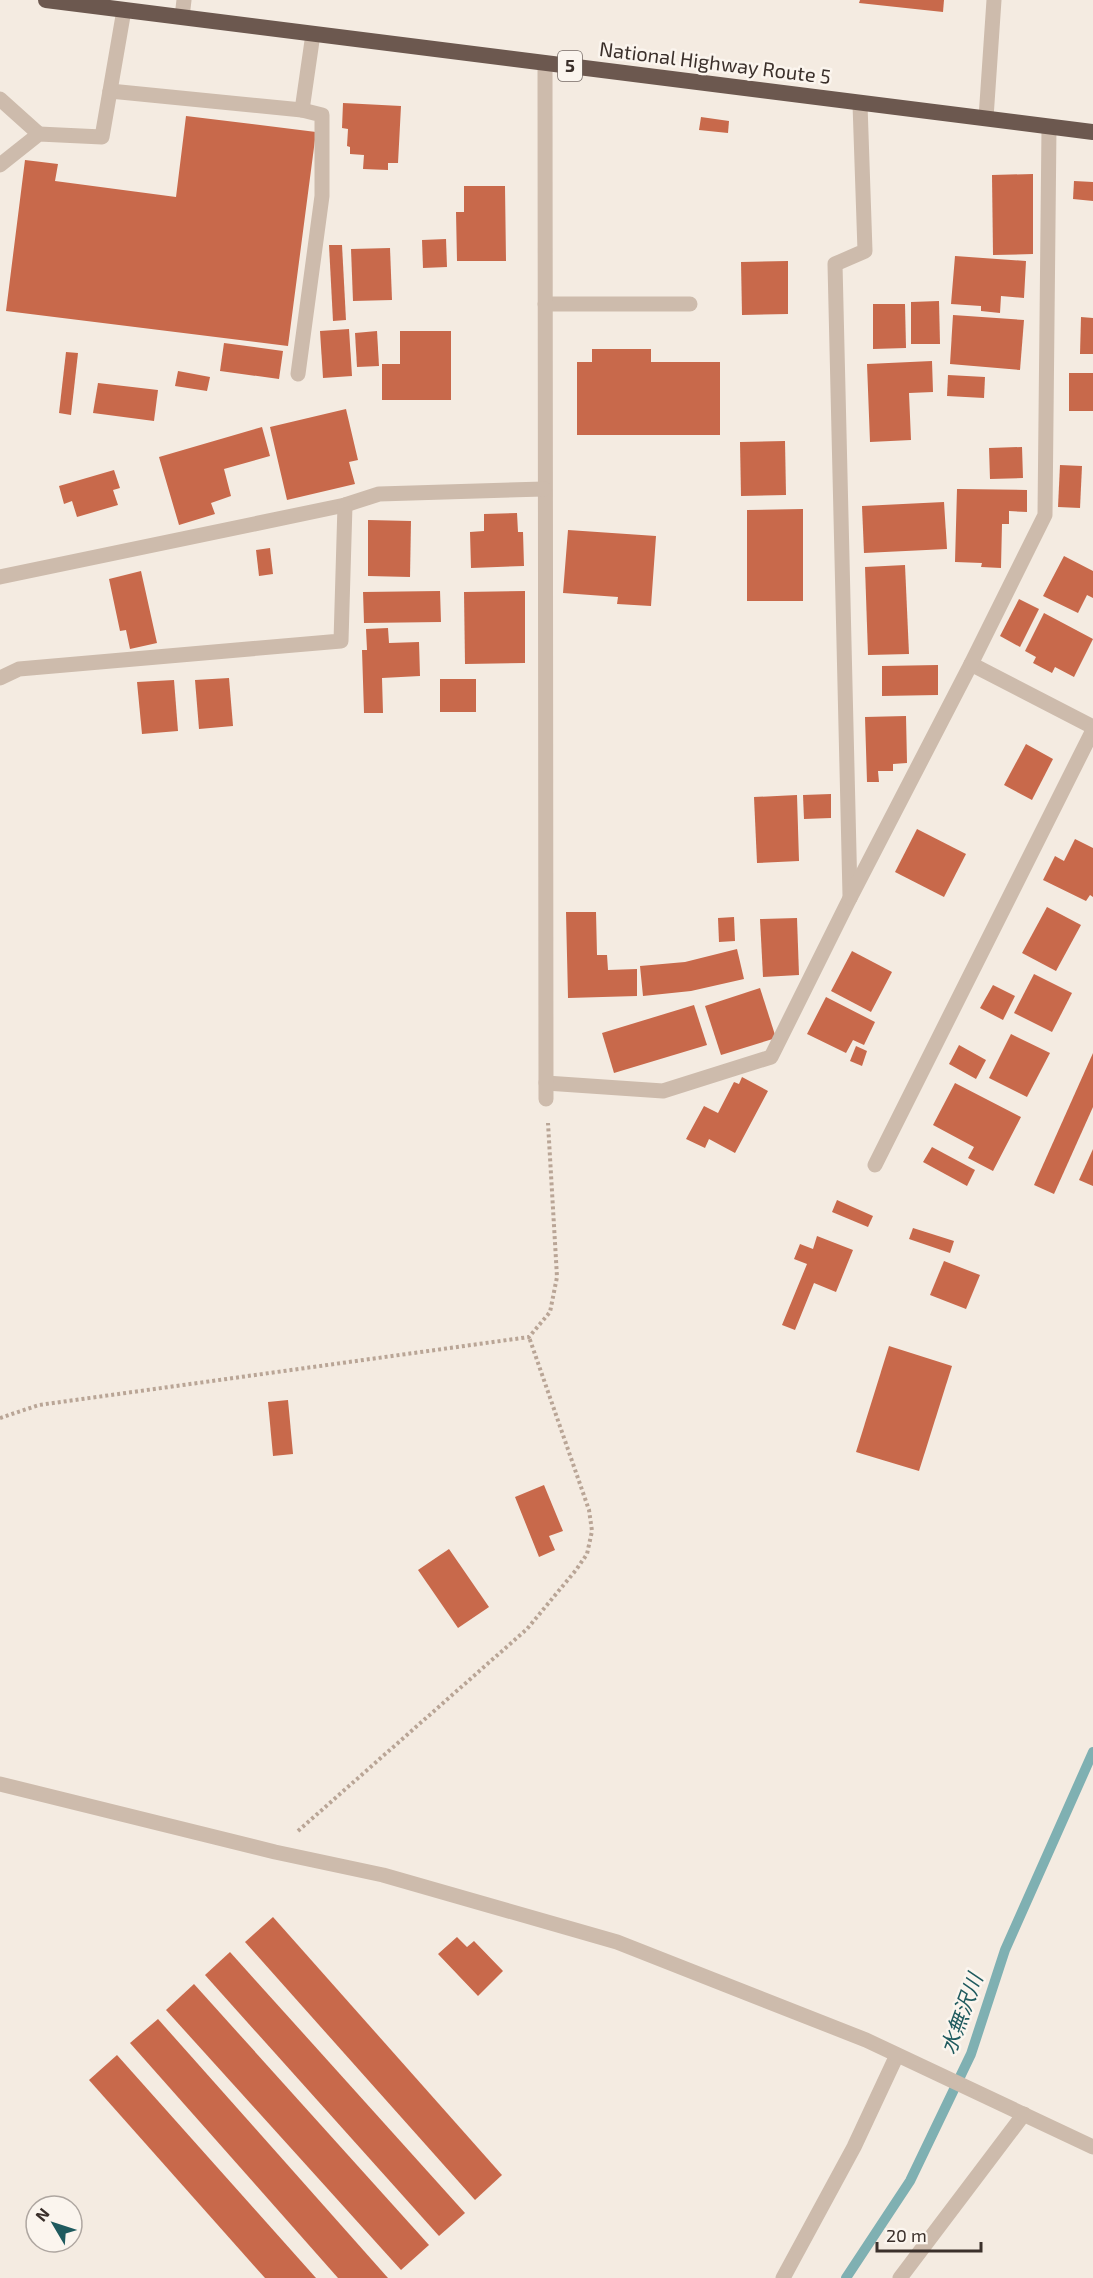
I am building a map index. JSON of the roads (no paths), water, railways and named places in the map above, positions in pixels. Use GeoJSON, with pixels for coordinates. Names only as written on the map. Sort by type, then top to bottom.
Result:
{"type":"FeatureCollection","features":[{"type":"Feature","properties":{"kind":"highway","name":"National Highway Route 5"},"geometry":{"type":"LineString","coordinates":[[46,0],[1093,132]]}},
{"type":"Feature","properties":{"kind":"street"},"geometry":{"type":"LineString","coordinates":[[182,17],[184,0]]}},
{"type":"Feature","properties":{"kind":"street"},"geometry":{"type":"LineString","coordinates":[[986,118],[994,0]]}},
{"type":"Feature","properties":{"kind":"street"},"geometry":{"type":"LineString","coordinates":[[0,99],[39,134],[102,137],[124,10]]}},
{"type":"Feature","properties":{"kind":"street"},"geometry":{"type":"LineString","coordinates":[[302,110],[313,34]]}},
{"type":"Feature","properties":{"kind":"street"},"geometry":{"type":"LineString","coordinates":[[545,63],[546,1091],[663,1091],[771,1057],[971,664],[1044,515],[1049,127]]}},
{"type":"Feature","properties":{"kind":"street"},"geometry":{"type":"LineString","coordinates":[[110,92],[302,110],[322,115],[322,196],[298,374]]}},
{"type":"Feature","properties":{"kind":"street"},"geometry":{"type":"LineString","coordinates":[[850,898],[835,264],[865,251],[860,104]]}},
{"type":"Feature","properties":{"kind":"street"},"geometry":{"type":"LineString","coordinates":[[0,165],[39,134]]}},
{"type":"Feature","properties":{"kind":"street"},"geometry":{"type":"LineString","coordinates":[[545,304],[690,304]]}},
{"type":"Feature","properties":{"kind":"street"},"geometry":{"type":"LineString","coordinates":[[0,577],[345,506],[379,494],[544,489]]}},
{"type":"Feature","properties":{"kind":"street"},"geometry":{"type":"LineString","coordinates":[[0,678],[20,669],[341,642],[345,506]]}},
{"type":"Feature","properties":{"kind":"street"},"geometry":{"type":"LineString","coordinates":[[875,1165],[1093,728],[971,664]]}},
{"type":"Feature","properties":{"kind":"street"},"geometry":{"type":"LineString","coordinates":[[0,1784],[275,1852],[383,1875],[617,1942],[866,2040],[1093,2147]]}},
{"type":"Feature","properties":{"kind":"street"},"geometry":{"type":"LineString","coordinates":[[783,2278],[854,2148],[897,2055]]}},
{"type":"Feature","properties":{"kind":"street"},"geometry":{"type":"LineString","coordinates":[[900,2278],[1024,2114]]}},
{"type":"Feature","properties":{"kind":"waterway","name":"水無沢川"},"geometry":{"type":"LineString","coordinates":[[846,2278],[910,2181],[971,2054],[1005,1950],[1093,1752]]}}]}
